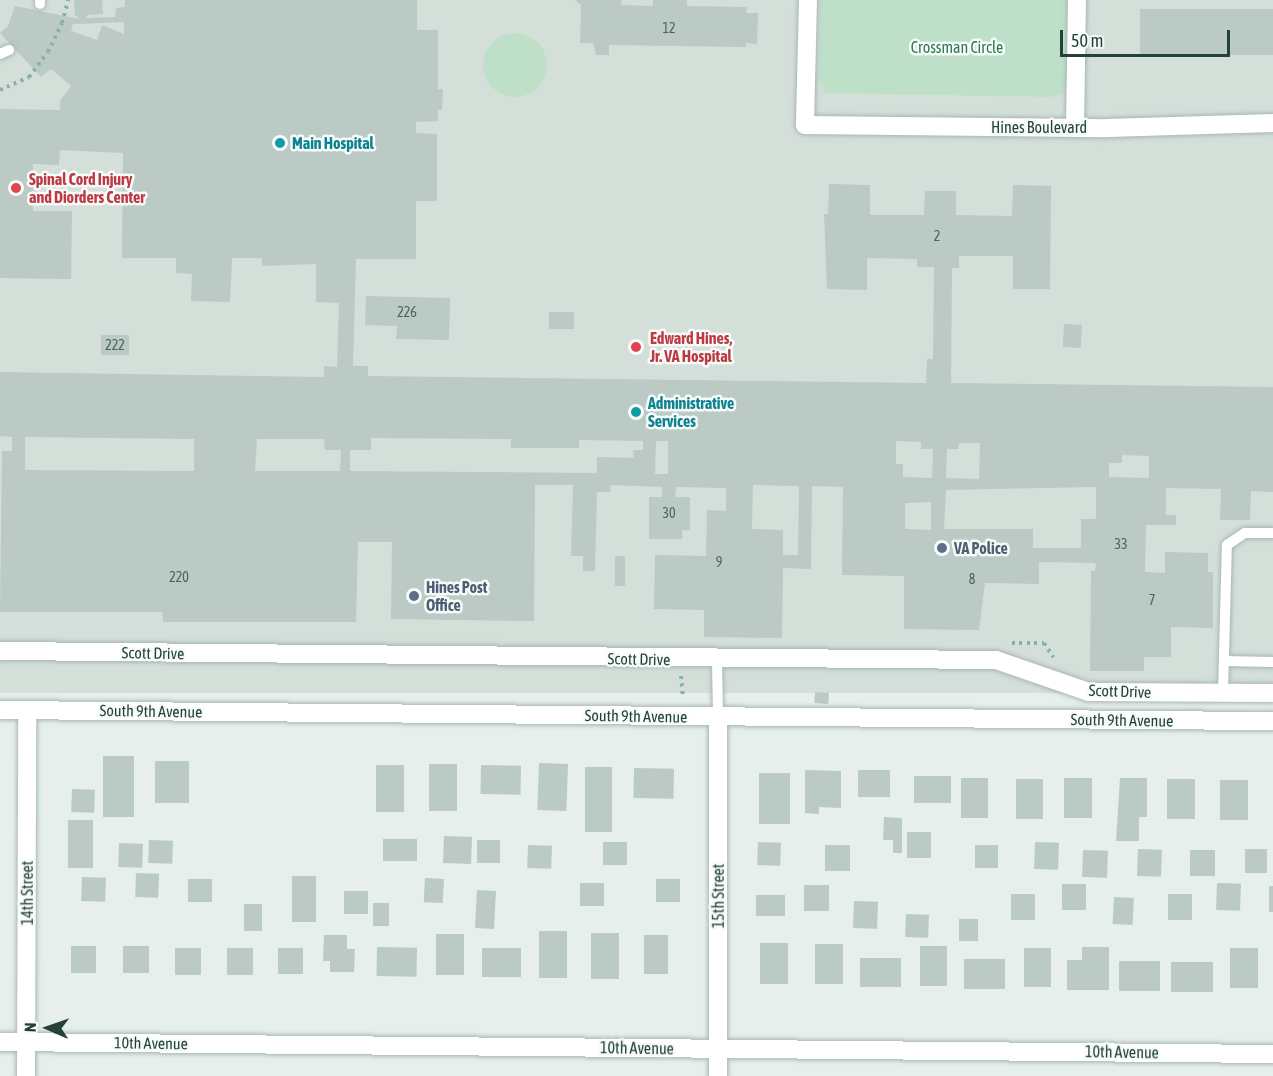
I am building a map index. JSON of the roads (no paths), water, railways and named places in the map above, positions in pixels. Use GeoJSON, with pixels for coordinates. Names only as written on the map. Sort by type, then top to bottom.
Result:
{"type":"FeatureCollection","features":[{"type":"Feature","properties":{"kind":"street","name":"Hines Boulevard"},"geometry":{"type":"LineString","coordinates":[[807,0],[805,126],[1075,127],[1273,123]]}},
{"type":"Feature","properties":{"kind":"street"},"geometry":{"type":"LineString","coordinates":[[1075,127],[1077,0]]}},
{"type":"Feature","properties":{"kind":"street","name":"Scott Drive"},"geometry":{"type":"LineString","coordinates":[[0,651],[717,660],[996,660],[1089,692],[1273,693]]}},
{"type":"Feature","properties":{"kind":"street","name":"South 9th Avenue"},"geometry":{"type":"LineString","coordinates":[[0,710],[1273,721]]}},
{"type":"Feature","properties":{"kind":"street","name":"14th Street"},"geometry":{"type":"LineString","coordinates":[[26,1076],[27,710]]}},
{"type":"Feature","properties":{"kind":"street","name":"15th Street"},"geometry":{"type":"LineString","coordinates":[[718,717],[718,1076]]}},
{"type":"Feature","properties":{"kind":"street","name":"10th Avenue"},"geometry":{"type":"LineString","coordinates":[[0,1042],[1273,1054]]}},
{"type":"Feature","properties":{"kind":"lane"},"geometry":{"type":"LineString","coordinates":[[1223,693],[1227,546],[1245,533],[1273,533]]}},
{"type":"Feature","properties":{"kind":"lane"},"geometry":{"type":"LineString","coordinates":[[717,660],[718,717]]}},
{"type":"Feature","properties":{"kind":"lane"},"geometry":{"type":"LineString","coordinates":[[1224,661],[1273,662]]}},
{"type":"Feature","properties":{"kind":"place","name":"Main Hospital"},"geometry":{"type":"Point","coordinates":[280,143]}},
{"type":"Feature","properties":{"kind":"place","name":"Spinal Cord Injury and Diorders Center"},"geometry":{"type":"Point","coordinates":[16,188]}},
{"type":"Feature","properties":{"kind":"place","name":"Edward Hines, Jr. VA Hospital"},"geometry":{"type":"Point","coordinates":[636,347]}},
{"type":"Feature","properties":{"kind":"place","name":"Administrative Services"},"geometry":{"type":"Point","coordinates":[636,412]}},
{"type":"Feature","properties":{"kind":"place","name":"VA Police"},"geometry":{"type":"Point","coordinates":[942,548]}},
{"type":"Feature","properties":{"kind":"place","name":"Hines Post Office"},"geometry":{"type":"Point","coordinates":[414,596]}},
{"type":"Feature","properties":{"kind":"park label","name":"Crossman Circle"},"geometry":{"type":"Point","coordinates":[957,47]}}]}
